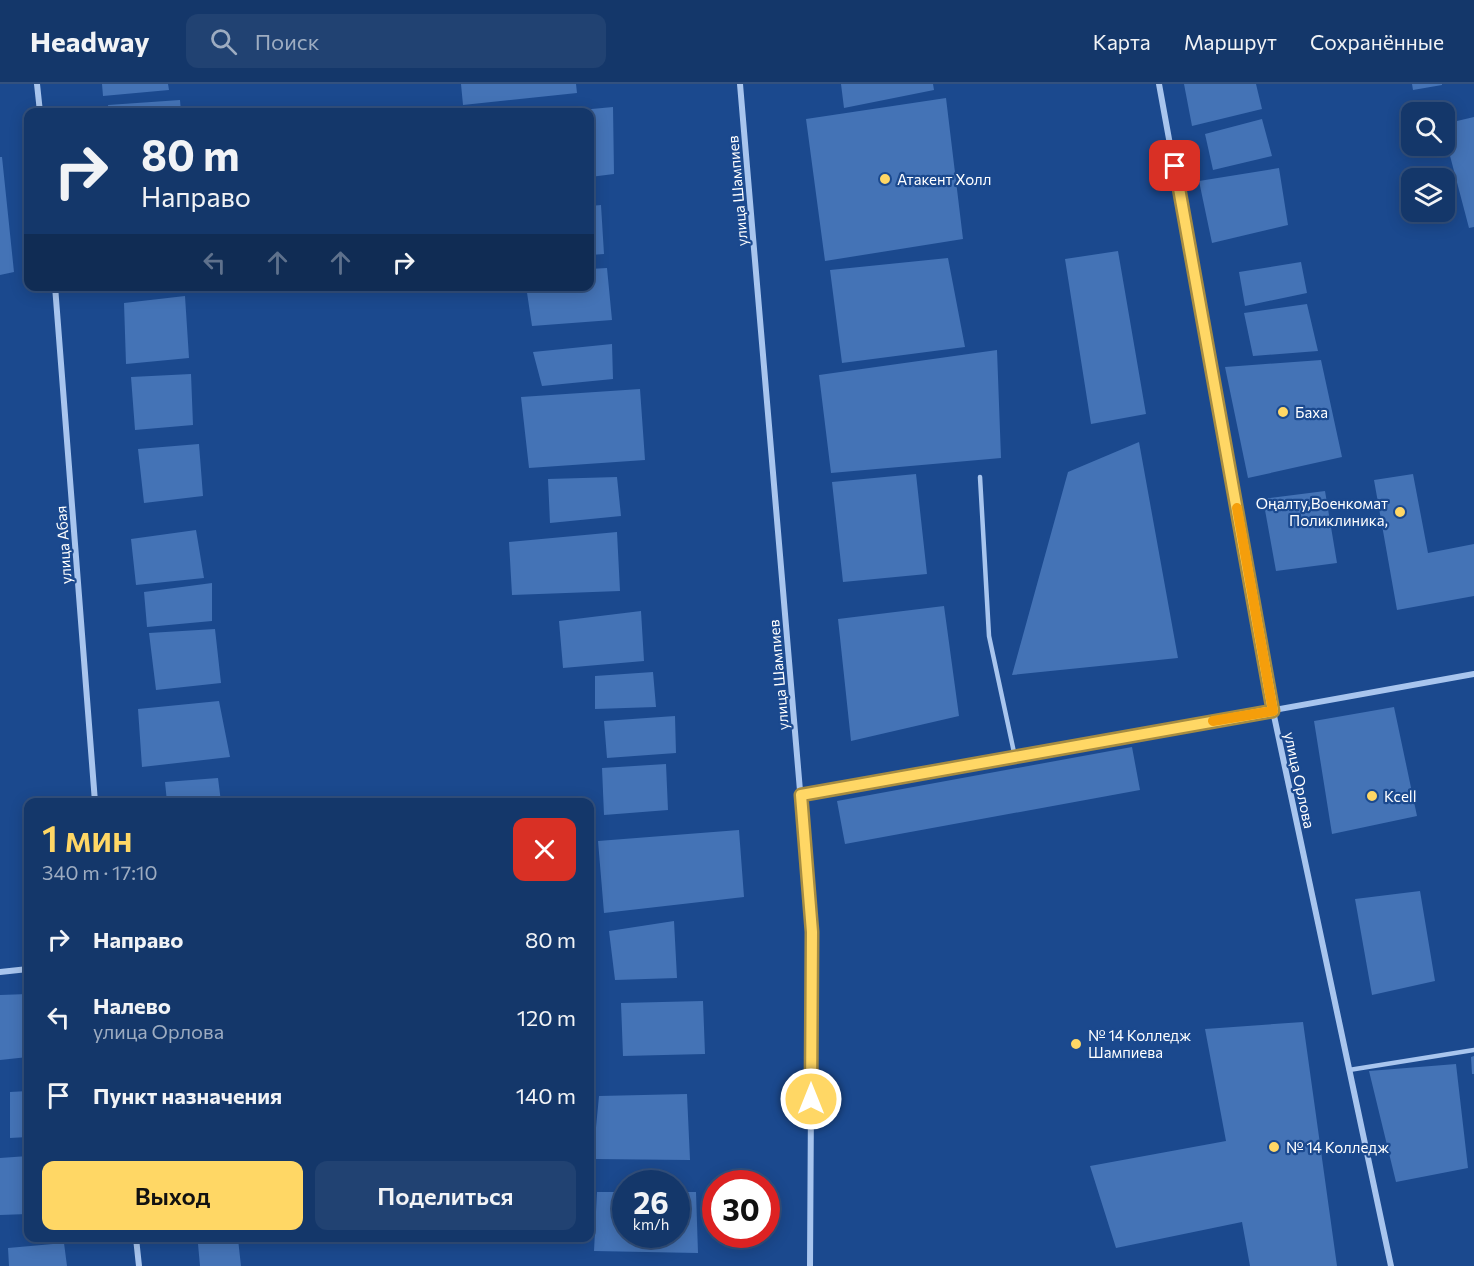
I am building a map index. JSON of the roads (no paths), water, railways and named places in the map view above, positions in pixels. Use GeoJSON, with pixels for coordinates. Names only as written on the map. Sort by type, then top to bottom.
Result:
{"type":"FeatureCollection","features":[{"type":"Feature","properties":{"kind":"street"},"geometry":{"type":"LineString","coordinates":[[38,84],[40,108]]}},
{"type":"Feature","properties":{"kind":"street","name":"улица Шампиев"},"geometry":{"type":"LineString","coordinates":[[740,84],[812,932],[810,1266]]}},
{"type":"Feature","properties":{"kind":"street","name":"улица Орлова"},"geometry":{"type":"LineString","coordinates":[[1159,84],[1273,711],[1391,1266]]}},
{"type":"Feature","properties":{"kind":"street","name":"улица Абая"},"geometry":{"type":"LineString","coordinates":[[54,291],[95,798]]}},
{"type":"Feature","properties":{"kind":"street"},"geometry":{"type":"LineString","coordinates":[[801,795],[1474,674]]}},
{"type":"Feature","properties":{"kind":"street"},"geometry":{"type":"LineString","coordinates":[[0,972],[24,969]]}},
{"type":"Feature","properties":{"kind":"street"},"geometry":{"type":"LineString","coordinates":[[137,1242],[140,1266]]}},
{"type":"Feature","properties":{"kind":"lane"},"geometry":{"type":"LineString","coordinates":[[980,477],[989,636],[1015,757]]}},
{"type":"Feature","properties":{"kind":"lane"},"geometry":{"type":"LineString","coordinates":[[1349,1070],[1474,1050]]}},
{"type":"Feature","properties":{"kind":"place","name":"Атакент Холл"},"geometry":{"type":"Point","coordinates":[885,179]}},
{"type":"Feature","properties":{"kind":"place","name":"Баха"},"geometry":{"type":"Point","coordinates":[1283,412]}},
{"type":"Feature","properties":{"kind":"place","name":"Оңалту,Военкомат Поликлиника,"},"geometry":{"type":"Point","coordinates":[1400,512]}},
{"type":"Feature","properties":{"kind":"place","name":"Kcell"},"geometry":{"type":"Point","coordinates":[1372,796]}},
{"type":"Feature","properties":{"kind":"place","name":"№ 14 Колледж Шампиева"},"geometry":{"type":"Point","coordinates":[1076,1044]}},
{"type":"Feature","properties":{"kind":"place","name":"№ 14 Колледж"},"geometry":{"type":"Point","coordinates":[1274,1147]}}]}
